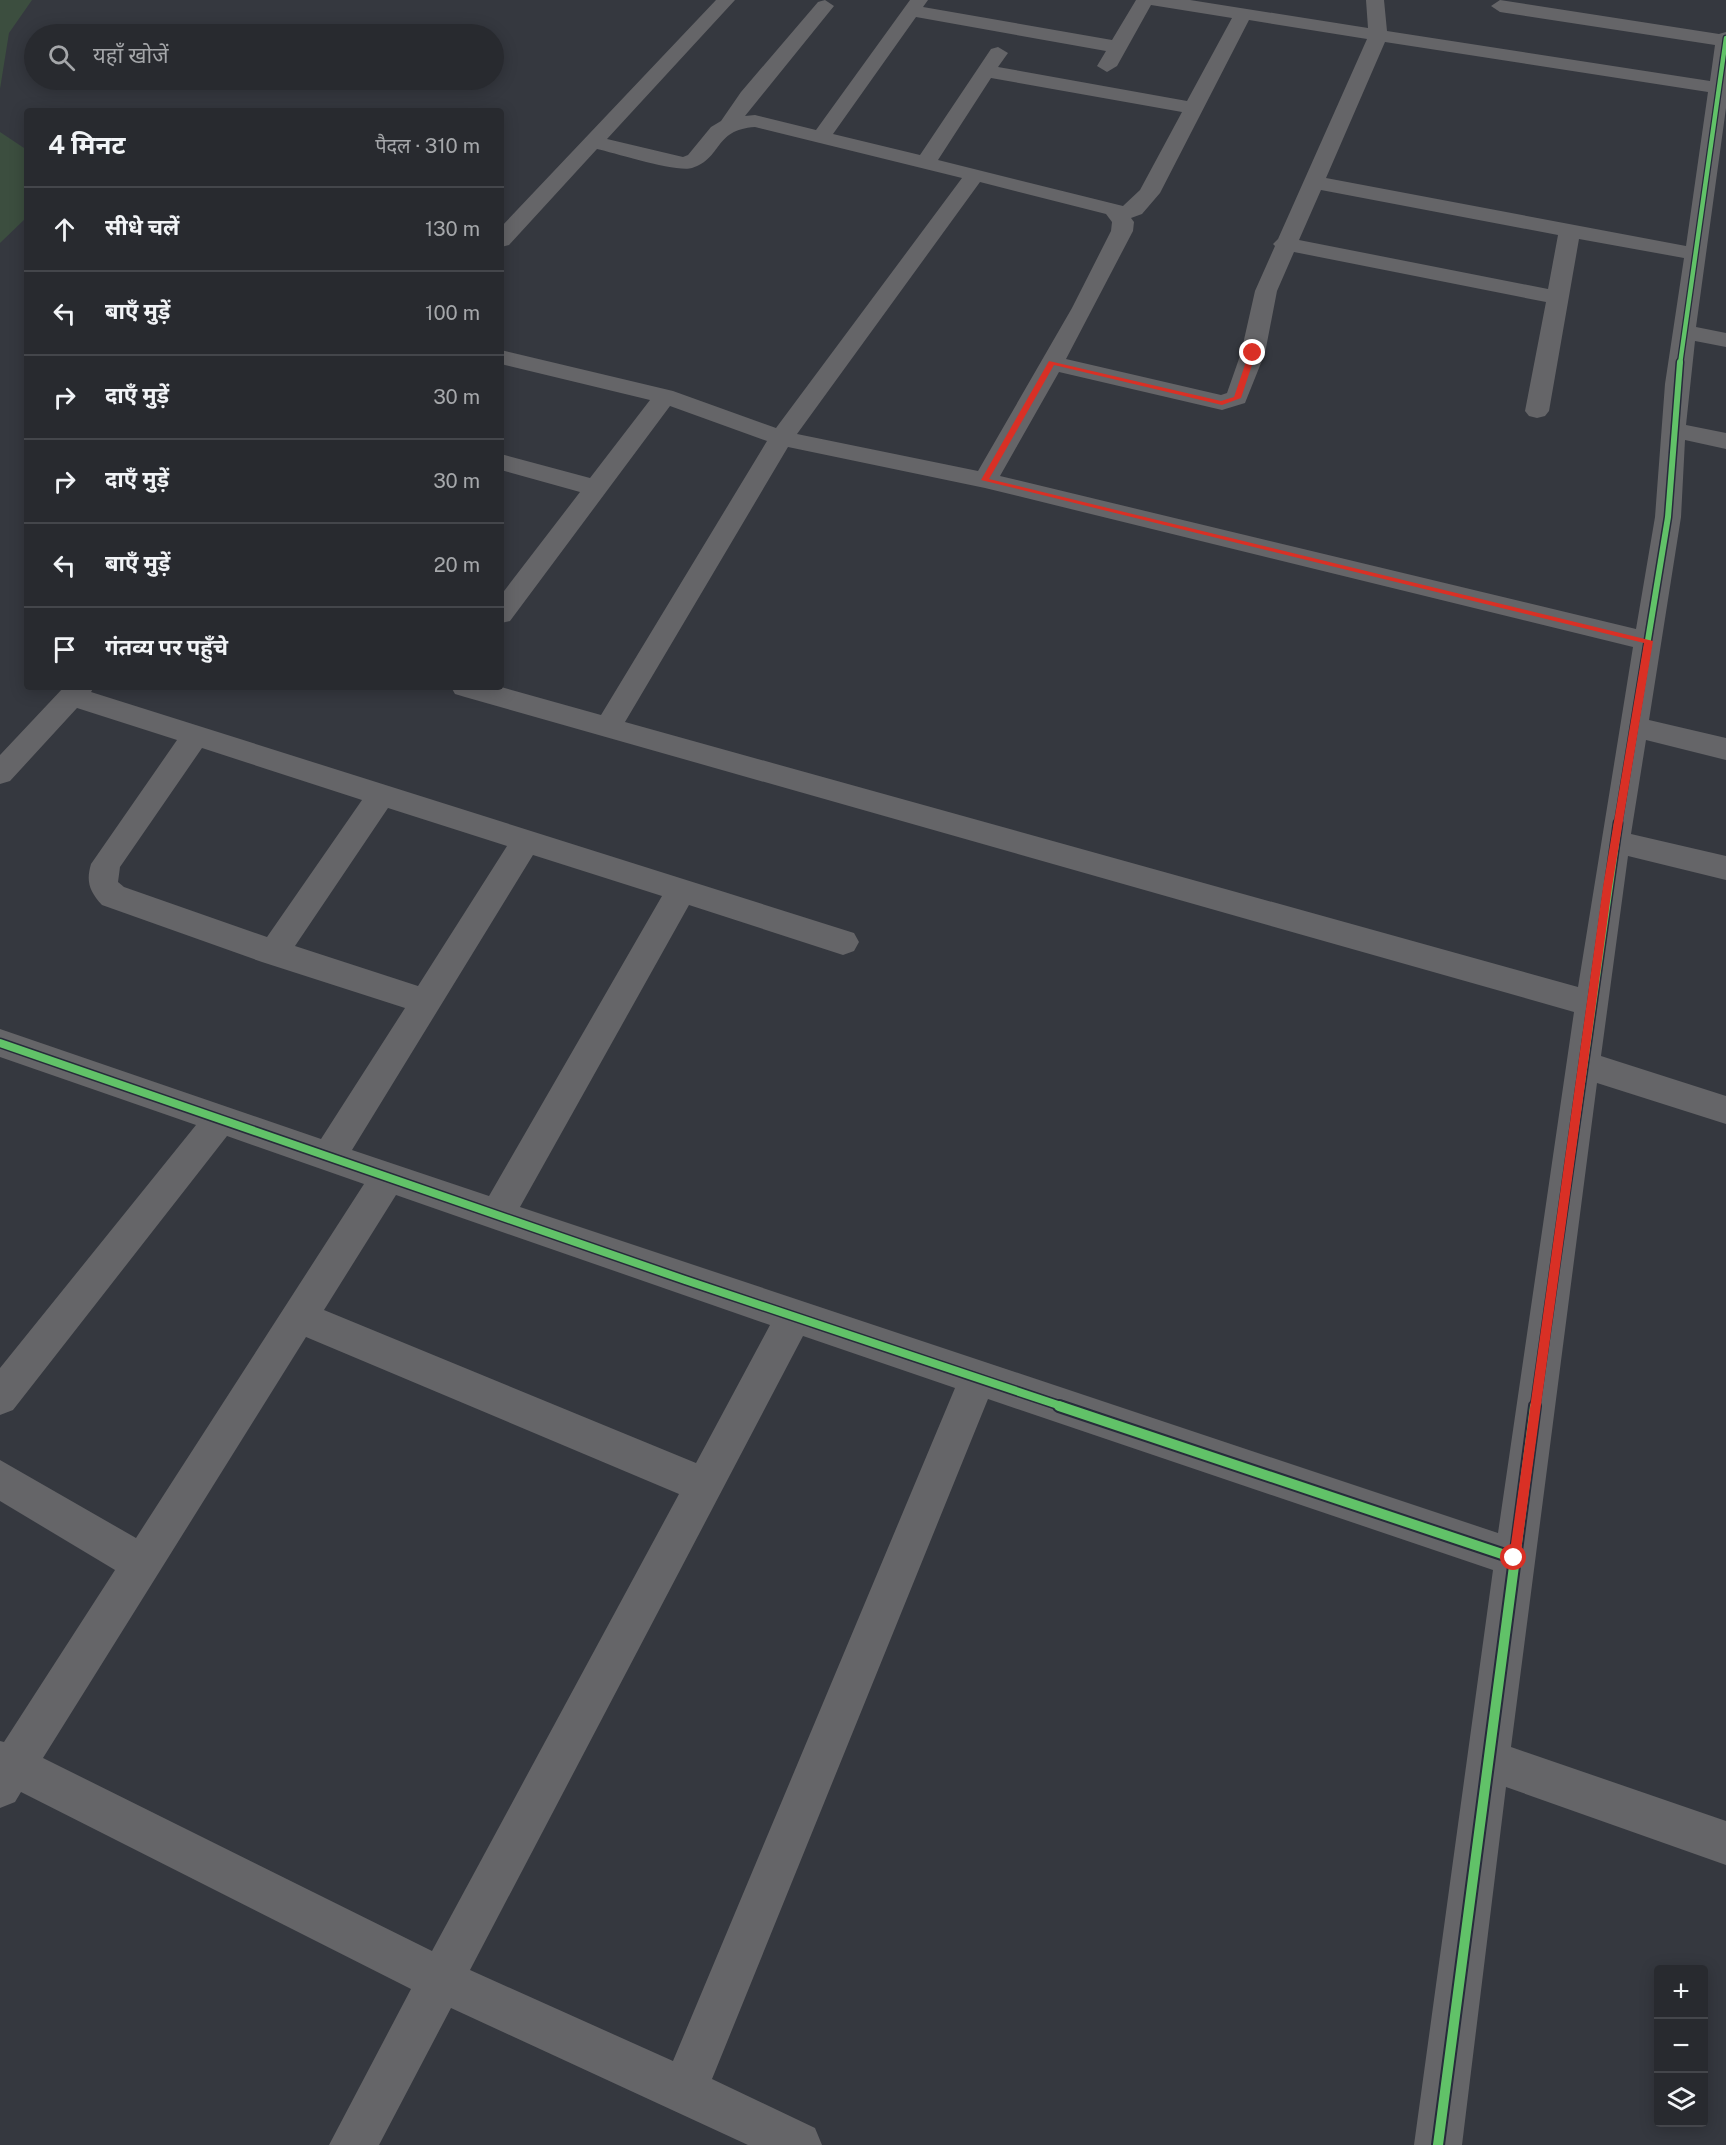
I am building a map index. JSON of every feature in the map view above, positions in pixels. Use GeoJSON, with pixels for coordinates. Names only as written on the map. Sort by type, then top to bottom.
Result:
{"type":"FeatureCollection","features":[{"type":"Feature","properties":{"kind":"street"},"geometry":{"type":"LineString","coordinates":[[504,237],[726,0]]}},
{"type":"Feature","properties":{"kind":"street"},"geometry":{"type":"LineString","coordinates":[[1092,90],[1145,0]]}},
{"type":"Feature","properties":{"kind":"street"},"geometry":{"type":"LineString","coordinates":[[1154,0],[1378,35],[1491,36],[1719,88]]}},
{"type":"Feature","properties":{"kind":"street"},"geometry":{"type":"LineString","coordinates":[[1052,363],[1222,403],[1237,398],[1253,353],[1266,291],[1284,244],[1378,35],[1375,0]]}},
{"type":"Feature","properties":{"kind":"street"},"geometry":{"type":"LineString","coordinates":[[1609,23],[1615,0]]}},
{"type":"Feature","properties":{"kind":"street"},"geometry":{"type":"LineString","coordinates":[[1438,2145],[1514,1558],[1583,1064],[1668,517],[1677,384],[1684,332],[1695,254],[1709,221],[1717,164],[1719,88],[1726,40],[1609,23],[1501,3],[1491,36]]}},
{"type":"Feature","properties":{"kind":"street"},"geometry":{"type":"LineString","coordinates":[[593,142],[685,164],[698,156],[715,132],[730,123],[748,96],[825,6]]}},
{"type":"Feature","properties":{"kind":"street"},"geometry":{"type":"LineString","coordinates":[[821,137],[915,6],[1014,29],[1118,47]]}},
{"type":"Feature","properties":{"kind":"street"},"geometry":{"type":"LineString","coordinates":[[1120,215],[1143,203],[1243,14]]}},
{"type":"Feature","properties":{"kind":"street"},"geometry":{"type":"LineString","coordinates":[[926,162],[1014,29]]}},
{"type":"Feature","properties":{"kind":"street"},"geometry":{"type":"LineString","coordinates":[[986,72],[1194,108]]}},
{"type":"Feature","properties":{"kind":"street"},"geometry":{"type":"LineString","coordinates":[[730,123],[755,121],[1101,204],[1114,209],[1120,215],[1122,231],[1052,363],[985,480]]}},
{"type":"Feature","properties":{"kind":"street"},"geometry":{"type":"LineString","coordinates":[[608,727],[780,438],[976,174]]}},
{"type":"Feature","properties":{"kind":"street"},"geometry":{"type":"LineString","coordinates":[[1312,182],[1695,254]]}},
{"type":"Feature","properties":{"kind":"street"},"geometry":{"type":"LineString","coordinates":[[1537,411],[1570,231]]}},
{"type":"Feature","properties":{"kind":"street"},"geometry":{"type":"LineString","coordinates":[[1284,244],[1558,298]]}},
{"type":"Feature","properties":{"kind":"street"},"geometry":{"type":"LineString","coordinates":[[1684,332],[1726,340]]}},
{"type":"Feature","properties":{"kind":"street"},"geometry":{"type":"LineString","coordinates":[[504,358],[665,396],[780,438],[985,480],[1649,641]]}},
{"type":"Feature","properties":{"kind":"street"},"geometry":{"type":"LineString","coordinates":[[504,610],[665,396]]}},
{"type":"Feature","properties":{"kind":"street"},"geometry":{"type":"LineString","coordinates":[[1674,430],[1726,441]]}},
{"type":"Feature","properties":{"kind":"street"},"geometry":{"type":"LineString","coordinates":[[504,463],[596,488]]}},
{"type":"Feature","properties":{"kind":"street"},"geometry":{"type":"LineString","coordinates":[[476,690],[1592,1004]]}},
{"type":"Feature","properties":{"kind":"street"},"geometry":{"type":"LineString","coordinates":[[0,773],[76,691],[197,734],[843,942]]}},
{"type":"Feature","properties":{"kind":"street"},"geometry":{"type":"LineString","coordinates":[[1635,727],[1726,749]]}},
{"type":"Feature","properties":{"kind":"street"},"geometry":{"type":"LineString","coordinates":[[197,734],[106,864],[102,878],[105,888],[113,896],[167,917],[426,1002]]}},
{"type":"Feature","properties":{"kind":"street"},"geometry":{"type":"LineString","coordinates":[[273,953],[382,793]]}},
{"type":"Feature","properties":{"kind":"street"},"geometry":{"type":"LineString","coordinates":[[329,1157],[527,840]]}},
{"type":"Feature","properties":{"kind":"street"},"geometry":{"type":"LineString","coordinates":[[1616,842],[1726,868]]}},
{"type":"Feature","properties":{"kind":"street"},"geometry":{"type":"LineString","coordinates":[[497,1215],[681,891]]}},
{"type":"Feature","properties":{"kind":"street"},"geometry":{"type":"LineString","coordinates":[[0,1043],[794,1317],[1514,1558]]}},
{"type":"Feature","properties":{"kind":"street"},"geometry":{"type":"LineString","coordinates":[[1583,1064],[1726,1110]]}},
{"type":"Feature","properties":{"kind":"street"},"geometry":{"type":"LineString","coordinates":[[0,1397],[221,1119]]}},
{"type":"Feature","properties":{"kind":"street"},"geometry":{"type":"LineString","coordinates":[[388,1177],[142,1564],[4,1772],[441,1980],[684,2091],[740,2132],[798,2145]]}},
{"type":"Feature","properties":{"kind":"street"},"geometry":{"type":"LineString","coordinates":[[298,1317],[704,1485]]}},
{"type":"Feature","properties":{"kind":"street"},"geometry":{"type":"LineString","coordinates":[[353,2145],[794,1317]]}},
{"type":"Feature","properties":{"kind":"street"},"geometry":{"type":"LineString","coordinates":[[684,2091],[978,1378]]}},
{"type":"Feature","properties":{"kind":"street"},"geometry":{"type":"LineString","coordinates":[[0,1479],[142,1564]]}},
{"type":"Feature","properties":{"kind":"street"},"geometry":{"type":"LineString","coordinates":[[1488,1760],[1726,1843]]}},
{"type":"Feature","properties":{"kind":"green space"},"geometry":{"type":"Polygon","coordinates":[[[0,0],[32,0],[9,33],[0,89],[0,0]]]}},
{"type":"Feature","properties":{"kind":"green space"},"geometry":{"type":"Polygon","coordinates":[[[0,132],[24,148],[24,220],[0,243],[0,132]]]}},
{"type":"Feature","properties":{"kind":"cycle path"},"geometry":{"type":"LineString","coordinates":[[1438,2145],[1514,1558],[1608,887],[1668,517],[1677,384],[1726,38]]}},
{"type":"Feature","properties":{"kind":"cycle path"},"geometry":{"type":"LineString","coordinates":[[0,1043],[685,1280],[1514,1558]]}},
{"type":"Feature","properties":{"kind":"route"},"geometry":{"type":"LineString","coordinates":[[1253,353],[1237,398],[1222,403],[1052,363],[985,480],[1649,641],[1608,887],[1514,1558]]}}]}
